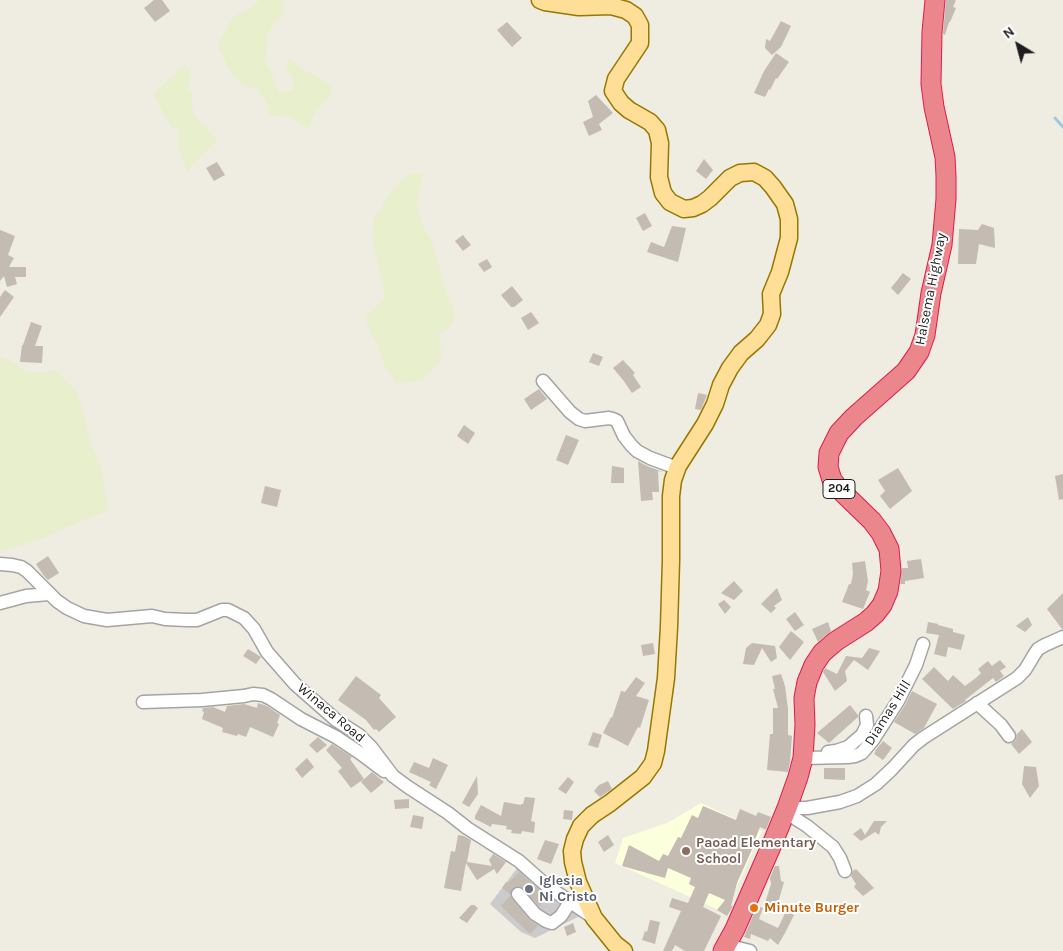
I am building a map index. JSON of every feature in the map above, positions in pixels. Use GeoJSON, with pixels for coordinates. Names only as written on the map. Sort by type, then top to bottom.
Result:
{"type":"FeatureCollection","features":[{"type":"Feature","properties":{"kind":"highway","name":"Halsema Highway"},"geometry":{"type":"LineString","coordinates":[[725,948],[786,810],[798,777],[803,753],[804,698],[807,682],[814,665],[822,653],[836,641],[875,614],[882,605],[888,591],[892,571],[888,549],[881,533],[872,521],[832,480],[828,467],[829,453],[839,433],[854,417],[906,371],[919,352],[925,335],[931,293],[942,245],[946,199],[945,157],[931,84],[935,0]]}},
{"type":"Feature","properties":{"kind":"main road"},"geometry":{"type":"LineString","coordinates":[[540,0],[579,7],[611,6],[626,10],[635,16],[640,25],[640,43],[616,79],[613,91],[621,104],[650,122],[657,130],[660,143],[659,177],[662,192],[670,202],[684,209],[693,208],[710,198],[730,178],[740,173],[754,172],[773,187],[785,204],[789,219],[789,238],[780,272],[771,294],[772,314],[768,325],[741,352],[730,368],[705,424],[685,454],[673,480],[666,678],[653,763],[643,777],[592,815],[582,826],[575,839],[572,851],[578,882],[594,918],[615,944],[624,951]]}},
{"type":"Feature","properties":{"kind":"street"},"geometry":{"type":"LineString","coordinates":[[543,381],[570,412],[580,419],[585,421],[609,418],[617,421],[624,436],[637,450],[650,458],[677,468]]}},
{"type":"Feature","properties":{"kind":"street","name":"Winaca Road"},"geometry":{"type":"LineString","coordinates":[[0,564],[12,565],[27,571],[49,594],[67,608],[84,616],[107,620],[152,616],[179,620],[197,620],[222,610],[234,612],[244,618],[254,629],[267,652],[295,684],[336,720],[358,734],[371,747],[393,776],[426,800],[448,812],[467,828],[519,861],[547,886],[594,918]]}},
{"type":"Feature","properties":{"kind":"street"},"geometry":{"type":"LineString","coordinates":[[0,603],[26,596],[49,594]]}},
{"type":"Feature","properties":{"kind":"street"},"geometry":{"type":"LineString","coordinates":[[786,810],[840,802],[857,796],[876,784],[918,741],[1017,678],[1025,670],[1038,649],[1063,637]]}},
{"type":"Feature","properties":{"kind":"street","name":"Diamas Hill"},"geometry":{"type":"LineString","coordinates":[[803,753],[848,757],[862,753],[898,701],[913,672],[923,644]]}},
{"type":"Feature","properties":{"kind":"street"},"geometry":{"type":"LineString","coordinates":[[143,702],[210,699],[253,694],[263,695],[301,719],[336,737],[393,776]]}},
{"type":"Feature","properties":{"kind":"street"},"geometry":{"type":"LineString","coordinates":[[976,703],[1001,725],[1009,736]]}},
{"type":"Feature","properties":{"kind":"street"},"geometry":{"type":"LineString","coordinates":[[803,753],[836,751],[848,747],[862,736],[867,725],[866,716]]}},
{"type":"Feature","properties":{"kind":"street"},"geometry":{"type":"LineString","coordinates":[[786,810],[833,847],[845,871]]}},
{"type":"Feature","properties":{"kind":"street"},"geometry":{"type":"LineString","coordinates":[[518,894],[539,910],[546,921],[552,923],[561,916],[570,902]]}},
{"type":"Feature","properties":{"kind":"street"},"geometry":{"type":"LineString","coordinates":[[725,948],[750,951]]}},
{"type":"Feature","properties":{"kind":"shaded area"},"geometry":{"type":"Polygon","coordinates":[[[260,0],[283,0],[284,12],[274,23],[267,35],[264,61],[270,70],[279,93],[294,89],[292,77],[286,69],[289,57],[300,68],[321,78],[332,87],[328,97],[317,110],[307,130],[298,122],[285,115],[270,116],[266,102],[258,90],[247,87],[234,78],[217,45],[234,16],[249,9],[260,0]]]}},
{"type":"Feature","properties":{"kind":"shaded area"},"geometry":{"type":"Polygon","coordinates":[[[184,65],[189,68],[191,75],[188,89],[192,93],[195,117],[218,140],[187,171],[178,143],[179,130],[171,127],[153,94],[184,65]]]}},
{"type":"Feature","properties":{"kind":"shaded area"},"geometry":{"type":"Polygon","coordinates":[[[413,173],[423,174],[417,208],[424,228],[432,242],[455,314],[453,324],[440,334],[441,360],[423,380],[396,383],[384,364],[365,316],[385,297],[372,239],[374,218],[386,198],[404,178],[413,173]]]}},
{"type":"Feature","properties":{"kind":"shaded area"},"geometry":{"type":"Polygon","coordinates":[[[0,357],[13,362],[28,373],[57,371],[76,390],[85,417],[89,438],[102,471],[108,510],[37,540],[0,551],[0,357]]]}},
{"type":"Feature","properties":{"kind":"shaded area","name":"Paoad Elementary School"},"geometry":{"type":"Polygon","coordinates":[[[701,803],[762,831],[725,913],[615,863],[623,838],[667,823],[701,803]]]}},
{"type":"Feature","properties":{"kind":"shaded area"},"geometry":{"type":"Polygon","coordinates":[[[518,867],[582,915],[535,938],[521,932],[490,904],[518,867]]]}},
{"type":"Feature","properties":{"kind":"building"},"geometry":{"type":"Polygon","coordinates":[[[154,0],[162,0],[170,11],[155,22],[144,8],[154,0]]]}},
{"type":"Feature","properties":{"kind":"building"},"geometry":{"type":"Polygon","coordinates":[[[946,0],[956,0],[953,7],[956,8],[945,35],[943,33],[946,0]]]}},
{"type":"Feature","properties":{"kind":"building"},"geometry":{"type":"Polygon","coordinates":[[[781,21],[791,26],[781,47],[772,55],[765,48],[766,39],[770,41],[781,21]]]}},
{"type":"Feature","properties":{"kind":"building"},"geometry":{"type":"Polygon","coordinates":[[[507,22],[522,38],[512,47],[497,30],[507,22]]]}},
{"type":"Feature","properties":{"kind":"building"},"geometry":{"type":"Polygon","coordinates":[[[776,53],[789,62],[776,78],[765,97],[754,93],[764,71],[776,53]]]}},
{"type":"Feature","properties":{"kind":"building"},"geometry":{"type":"Polygon","coordinates":[[[596,95],[613,113],[599,124],[602,130],[589,136],[583,122],[593,117],[588,101],[596,95]]]}},
{"type":"Feature","properties":{"kind":"building"},"geometry":{"type":"Polygon","coordinates":[[[704,159],[713,170],[706,179],[696,171],[704,159]]]}},
{"type":"Feature","properties":{"kind":"building"},"geometry":{"type":"Polygon","coordinates":[[[217,162],[225,175],[214,181],[206,168],[217,162]]]}},
{"type":"Feature","properties":{"kind":"building"},"geometry":{"type":"Polygon","coordinates":[[[645,213],[652,226],[643,231],[636,218],[645,213]]]}},
{"type":"Feature","properties":{"kind":"building"},"geometry":{"type":"Polygon","coordinates":[[[982,224],[994,228],[995,248],[979,244],[976,264],[958,264],[959,229],[978,230],[982,224]]]}},
{"type":"Feature","properties":{"kind":"building"},"geometry":{"type":"Polygon","coordinates":[[[672,226],[686,228],[678,262],[647,252],[651,242],[664,247],[672,226]]]}},
{"type":"Feature","properties":{"kind":"building"},"geometry":{"type":"Polygon","coordinates":[[[0,230],[15,236],[8,255],[14,258],[9,267],[26,267],[26,277],[15,277],[17,284],[7,287],[4,276],[0,281],[0,230]]]}},
{"type":"Feature","properties":{"kind":"building"},"geometry":{"type":"Polygon","coordinates":[[[463,235],[471,245],[463,251],[455,241],[463,235]]]}},
{"type":"Feature","properties":{"kind":"building"},"geometry":{"type":"Polygon","coordinates":[[[487,259],[492,267],[484,272],[478,264],[487,259]]]}},
{"type":"Feature","properties":{"kind":"building"},"geometry":{"type":"Polygon","coordinates":[[[903,273],[911,279],[898,295],[891,288],[903,273]]]}},
{"type":"Feature","properties":{"kind":"building"},"geometry":{"type":"Polygon","coordinates":[[[512,286],[523,300],[514,307],[511,307],[501,295],[512,286]]]}},
{"type":"Feature","properties":{"kind":"building"},"geometry":{"type":"Polygon","coordinates":[[[5,290],[14,297],[0,317],[0,297],[5,290]]]}},
{"type":"Feature","properties":{"kind":"building"},"geometry":{"type":"Polygon","coordinates":[[[531,312],[539,323],[528,330],[521,318],[531,312]]]}},
{"type":"Feature","properties":{"kind":"building"},"geometry":{"type":"Polygon","coordinates":[[[31,322],[42,326],[35,346],[43,346],[42,363],[20,362],[22,345],[31,322]]]}},
{"type":"Feature","properties":{"kind":"building"},"geometry":{"type":"Polygon","coordinates":[[[593,353],[603,357],[599,366],[589,362],[593,353]]]}},
{"type":"Feature","properties":{"kind":"building"},"geometry":{"type":"Polygon","coordinates":[[[623,360],[635,373],[633,375],[641,387],[632,393],[613,368],[623,360]]]}},
{"type":"Feature","properties":{"kind":"building"},"geometry":{"type":"Polygon","coordinates":[[[539,389],[547,399],[531,410],[524,399],[539,389]]]}},
{"type":"Feature","properties":{"kind":"building"},"geometry":{"type":"Polygon","coordinates":[[[698,393],[707,395],[701,410],[695,409],[698,393]]]}},
{"type":"Feature","properties":{"kind":"building"},"geometry":{"type":"Polygon","coordinates":[[[464,425],[475,433],[468,444],[457,436],[464,425]]]}},
{"type":"Feature","properties":{"kind":"building"},"geometry":{"type":"Polygon","coordinates":[[[566,435],[579,440],[568,465],[556,460],[566,435]]]}},
{"type":"Feature","properties":{"kind":"building"},"geometry":{"type":"Polygon","coordinates":[[[638,461],[663,472],[658,471],[659,492],[652,492],[653,500],[641,501],[638,461]]]}},
{"type":"Feature","properties":{"kind":"building"},"geometry":{"type":"Polygon","coordinates":[[[612,466],[624,468],[624,483],[611,483],[612,466]]]}},
{"type":"Feature","properties":{"kind":"building"},"geometry":{"type":"Polygon","coordinates":[[[898,468],[912,491],[890,509],[880,496],[885,491],[878,480],[898,468]]]}},
{"type":"Feature","properties":{"kind":"building"},"geometry":{"type":"Polygon","coordinates":[[[1063,474],[1063,499],[1059,500],[1055,476],[1063,474]]]}},
{"type":"Feature","properties":{"kind":"building"},"geometry":{"type":"Polygon","coordinates":[[[265,486],[281,490],[277,507],[261,503],[265,486]]]}},
{"type":"Feature","properties":{"kind":"building"},"geometry":{"type":"Polygon","coordinates":[[[48,556],[59,573],[48,580],[36,564],[48,556]]]}},
{"type":"Feature","properties":{"kind":"building"},"geometry":{"type":"Polygon","coordinates":[[[921,559],[924,578],[905,581],[905,584],[900,584],[902,568],[908,568],[907,561],[921,559]]]}},
{"type":"Feature","properties":{"kind":"building"},"geometry":{"type":"Polygon","coordinates":[[[865,561],[868,581],[866,590],[870,592],[863,609],[842,602],[849,584],[851,584],[853,574],[852,563],[865,561]]]}},
{"type":"Feature","properties":{"kind":"building"},"geometry":{"type":"Polygon","coordinates":[[[734,581],[743,591],[734,600],[721,593],[734,581]]]}},
{"type":"Feature","properties":{"kind":"building"},"geometry":{"type":"Polygon","coordinates":[[[777,588],[782,600],[774,606],[776,608],[771,613],[761,604],[777,588]]]}},
{"type":"Feature","properties":{"kind":"building"},"geometry":{"type":"Polygon","coordinates":[[[1063,593],[1063,629],[1062,629],[1047,609],[1063,593]]]}},
{"type":"Feature","properties":{"kind":"building"},"geometry":{"type":"Polygon","coordinates":[[[724,600],[731,607],[725,614],[718,604],[724,600]]]}},
{"type":"Feature","properties":{"kind":"building"},"geometry":{"type":"Polygon","coordinates":[[[795,612],[804,625],[795,631],[786,619],[795,612]]]}},
{"type":"Feature","properties":{"kind":"building"},"geometry":{"type":"Polygon","coordinates":[[[1028,617],[1032,625],[1025,632],[1016,626],[1028,617]]]}},
{"type":"Feature","properties":{"kind":"building"},"geometry":{"type":"Polygon","coordinates":[[[828,622],[831,631],[818,642],[812,629],[828,622]]]}},
{"type":"Feature","properties":{"kind":"building"},"geometry":{"type":"Polygon","coordinates":[[[928,622],[953,629],[953,632],[965,635],[961,650],[948,647],[946,657],[934,654],[939,635],[926,633],[928,622]]]}},
{"type":"Feature","properties":{"kind":"building"},"geometry":{"type":"Polygon","coordinates":[[[791,631],[804,642],[790,660],[779,647],[791,631]]]}},
{"type":"Feature","properties":{"kind":"building"},"geometry":{"type":"Polygon","coordinates":[[[653,643],[655,654],[643,656],[641,645],[653,643]]]}},
{"type":"Feature","properties":{"kind":"building"},"geometry":{"type":"Polygon","coordinates":[[[752,643],[775,646],[777,658],[771,662],[762,648],[754,665],[743,664],[746,648],[752,643]]]}},
{"type":"Feature","properties":{"kind":"building"},"geometry":{"type":"Polygon","coordinates":[[[869,648],[880,651],[868,670],[854,660],[845,671],[847,681],[835,691],[823,672],[825,668],[837,674],[846,656],[862,658],[869,648]]]}},
{"type":"Feature","properties":{"kind":"building"},"geometry":{"type":"Polygon","coordinates":[[[248,649],[261,657],[256,664],[243,656],[248,649]]]}},
{"type":"Feature","properties":{"kind":"building"},"geometry":{"type":"Polygon","coordinates":[[[1000,660],[1006,667],[1000,671],[1004,676],[996,682],[993,678],[966,701],[953,709],[922,679],[934,667],[948,681],[953,675],[965,686],[981,673],[978,669],[988,661],[992,666],[1000,660]]]}},
{"type":"Feature","properties":{"kind":"building"},"geometry":{"type":"Polygon","coordinates":[[[781,674],[785,686],[788,709],[788,735],[792,736],[788,772],[767,770],[770,734],[773,734],[773,708],[778,708],[772,676],[781,674]]]}},
{"type":"Feature","properties":{"kind":"building"},"geometry":{"type":"Polygon","coordinates":[[[356,676],[381,695],[379,698],[396,717],[379,732],[338,700],[356,676]]]}},
{"type":"Feature","properties":{"kind":"building"},"geometry":{"type":"Polygon","coordinates":[[[636,677],[645,683],[636,696],[649,700],[640,728],[638,727],[628,746],[603,733],[612,718],[621,691],[625,692],[636,677]]]}},
{"type":"Feature","properties":{"kind":"building"},"geometry":{"type":"Polygon","coordinates":[[[912,691],[937,704],[924,728],[915,734],[894,722],[912,691]]]}},
{"type":"Feature","properties":{"kind":"building"},"geometry":{"type":"Polygon","coordinates":[[[258,703],[267,706],[280,715],[277,723],[279,724],[273,737],[250,727],[246,737],[238,734],[237,736],[222,732],[223,728],[202,719],[203,708],[213,707],[225,712],[227,706],[244,704],[257,708],[258,703]]]}},
{"type":"Feature","properties":{"kind":"building"},"geometry":{"type":"Polygon","coordinates":[[[850,705],[858,717],[829,743],[817,733],[850,705]]]}},
{"type":"Feature","properties":{"kind":"building"},"geometry":{"type":"Polygon","coordinates":[[[1022,729],[1032,742],[1019,754],[1011,744],[1016,740],[1017,734],[1022,729]]]}},
{"type":"Feature","properties":{"kind":"building"},"geometry":{"type":"Polygon","coordinates":[[[593,732],[602,735],[598,748],[588,745],[593,732]]]}},
{"type":"Feature","properties":{"kind":"building"},"geometry":{"type":"Polygon","coordinates":[[[318,737],[327,745],[317,753],[309,745],[318,737]]]}},
{"type":"Feature","properties":{"kind":"building"},"geometry":{"type":"Polygon","coordinates":[[[883,741],[892,748],[883,760],[874,754],[883,741]]]}},
{"type":"Feature","properties":{"kind":"building"},"geometry":{"type":"Polygon","coordinates":[[[332,744],[352,757],[350,759],[364,779],[351,788],[338,771],[342,768],[326,750],[332,744]]]}},
{"type":"Feature","properties":{"kind":"building"},"geometry":{"type":"Polygon","coordinates":[[[307,758],[314,767],[302,778],[295,769],[307,758]]]}},
{"type":"Feature","properties":{"kind":"building"},"geometry":{"type":"Polygon","coordinates":[[[433,758],[448,765],[436,789],[429,785],[431,782],[409,772],[414,762],[429,768],[433,758]]]}},
{"type":"Feature","properties":{"kind":"building"},"geometry":{"type":"Polygon","coordinates":[[[1024,766],[1036,767],[1039,786],[1030,798],[1022,784],[1024,766]]]}},
{"type":"Feature","properties":{"kind":"building"},"geometry":{"type":"Polygon","coordinates":[[[824,768],[845,768],[845,780],[824,779],[824,768]]]}},
{"type":"Feature","properties":{"kind":"building"},"geometry":{"type":"Polygon","coordinates":[[[372,772],[384,782],[371,793],[361,782],[372,772]]]}},
{"type":"Feature","properties":{"kind":"building"},"geometry":{"type":"Polygon","coordinates":[[[477,776],[478,794],[469,807],[462,803],[477,776]]]}},
{"type":"Feature","properties":{"kind":"building"},"geometry":{"type":"Polygon","coordinates":[[[568,777],[574,782],[566,794],[558,789],[568,777]]]}},
{"type":"Feature","properties":{"kind":"building"},"geometry":{"type":"Polygon","coordinates":[[[608,781],[612,789],[600,797],[594,791],[599,785],[608,781]]]}},
{"type":"Feature","properties":{"kind":"building"},"geometry":{"type":"Polygon","coordinates":[[[525,797],[535,798],[531,821],[535,822],[534,833],[522,831],[521,834],[511,833],[512,830],[506,829],[507,826],[492,824],[491,827],[475,819],[481,805],[501,816],[504,802],[521,805],[525,797]]]}},
{"type":"Feature","properties":{"kind":"building"},"geometry":{"type":"Polygon","coordinates":[[[409,799],[409,808],[395,809],[394,800],[409,799]]]}},
{"type":"Feature","properties":{"kind":"building","name":"Paoad Elementary School"},"geometry":{"type":"Polygon","coordinates":[[[703,806],[736,820],[740,809],[756,816],[758,812],[771,817],[766,830],[760,827],[737,883],[731,906],[733,906],[727,916],[717,910],[725,900],[709,893],[703,907],[721,916],[704,951],[685,951],[675,945],[672,951],[663,951],[681,911],[669,907],[672,898],[688,903],[695,887],[689,884],[691,878],[668,868],[665,878],[622,866],[629,845],[659,861],[663,854],[668,856],[678,837],[681,838],[692,815],[698,818],[703,806]]]}},
{"type":"Feature","properties":{"kind":"building"},"geometry":{"type":"Polygon","coordinates":[[[564,810],[573,811],[572,820],[563,819],[564,810]]]}},
{"type":"Feature","properties":{"kind":"building"},"geometry":{"type":"Polygon","coordinates":[[[413,815],[424,817],[422,829],[410,827],[413,815]]]}},
{"type":"Feature","properties":{"kind":"building"},"geometry":{"type":"Polygon","coordinates":[[[874,821],[887,821],[881,827],[879,835],[875,832],[861,841],[853,834],[861,828],[865,835],[874,821]]]}},
{"type":"Feature","properties":{"kind":"building"},"geometry":{"type":"Polygon","coordinates":[[[458,835],[471,840],[467,862],[492,866],[489,860],[493,854],[506,862],[497,874],[494,869],[477,880],[466,863],[461,891],[444,888],[451,851],[455,852],[458,835]]]}},
{"type":"Feature","properties":{"kind":"building"},"geometry":{"type":"Polygon","coordinates":[[[608,835],[614,845],[604,852],[598,842],[608,835]]]}},
{"type":"Feature","properties":{"kind":"building"},"geometry":{"type":"Polygon","coordinates":[[[545,840],[559,844],[551,864],[537,859],[545,840]]]}},
{"type":"Feature","properties":{"kind":"building"},"geometry":{"type":"Polygon","coordinates":[[[775,866],[779,866],[781,881],[784,882],[776,907],[765,903],[771,884],[770,878],[775,866]]]}},
{"type":"Feature","properties":{"kind":"building"},"geometry":{"type":"Polygon","coordinates":[[[856,869],[874,888],[863,896],[854,887],[856,884],[851,876],[856,869]]]}},
{"type":"Feature","properties":{"kind":"building","name":"Iglesia Ni Cristo"},"geometry":{"type":"Polygon","coordinates":[[[519,872],[547,897],[539,906],[521,887],[513,888],[510,894],[502,888],[506,882],[508,883],[519,872]]]}},
{"type":"Feature","properties":{"kind":"building"},"geometry":{"type":"Polygon","coordinates":[[[510,896],[529,919],[538,926],[530,934],[501,906],[510,896]]]}},
{"type":"Feature","properties":{"kind":"building"},"geometry":{"type":"Polygon","coordinates":[[[471,905],[478,908],[467,923],[459,918],[471,905]]]}},
{"type":"Feature","properties":{"kind":"building"},"geometry":{"type":"Polygon","coordinates":[[[757,906],[763,908],[759,919],[778,928],[786,911],[794,915],[778,945],[770,938],[768,941],[751,934],[750,939],[744,937],[757,906]]]}},
{"type":"Feature","properties":{"kind":"building"},"geometry":{"type":"Polygon","coordinates":[[[650,920],[660,922],[655,944],[642,940],[645,931],[647,932],[650,920]]]}},
{"type":"Feature","properties":{"kind":"building"},"geometry":{"type":"Polygon","coordinates":[[[573,923],[576,932],[567,936],[564,927],[573,923]]]}},
{"type":"Feature","properties":{"kind":"waterway"},"geometry":{"type":"LineString","coordinates":[[1055,118],[1063,127]]}},
{"type":"Feature","properties":{"kind":"place","name":"Paoad Elementary School"},"geometry":{"type":"Point","coordinates":[686,851]}},
{"type":"Feature","properties":{"kind":"place","name":"Iglesia Ni Cristo"},"geometry":{"type":"Point","coordinates":[529,889]}},
{"type":"Feature","properties":{"kind":"place","name":"Minute Burger"},"geometry":{"type":"Point","coordinates":[754,908]}}]}
